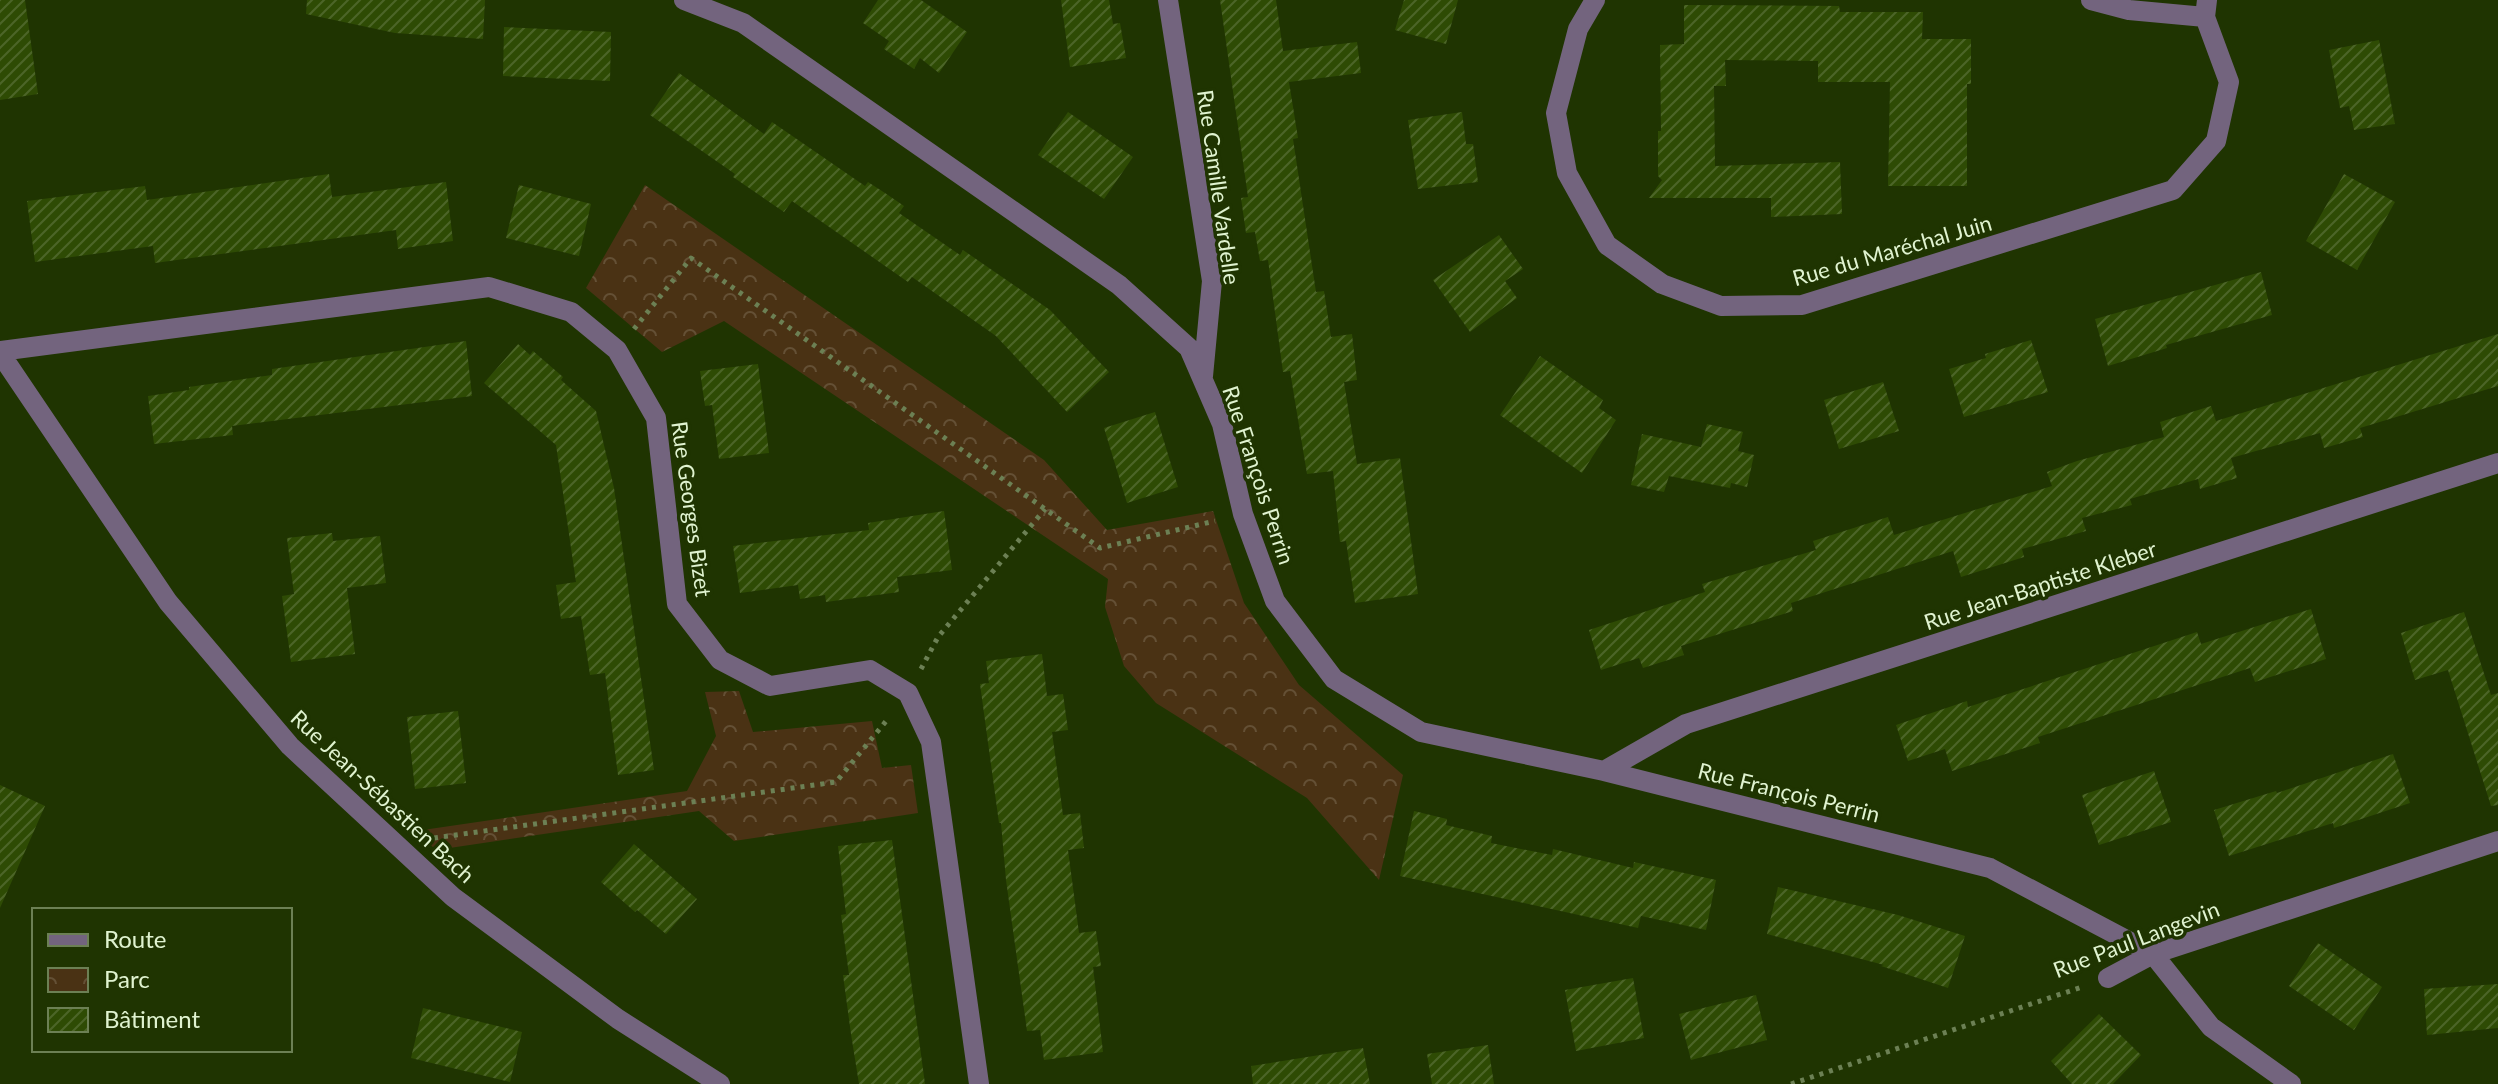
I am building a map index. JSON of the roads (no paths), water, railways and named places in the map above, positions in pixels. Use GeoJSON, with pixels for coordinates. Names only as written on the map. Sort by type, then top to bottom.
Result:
{"type":"FeatureCollection","features":[{"type":"Feature","properties":{"kind":"street","name":"Rue François Perrin"},"geometry":{"type":"LineString","coordinates":[[684,0],[743,23],[1119,285],[1189,348],[1222,424],[1243,514],[1275,601],[1334,679],[1421,732],[1604,771],[1990,868],[2153,954]]}},
{"type":"Feature","properties":{"kind":"street","name":"Rue Camille Vardelle"},"geometry":{"type":"LineString","coordinates":[[1168,0],[1212,281],[1203,380]]}},
{"type":"Feature","properties":{"kind":"street","name":"Rue du Maréchal Juin"},"geometry":{"type":"LineString","coordinates":[[1595,0],[1578,29],[1556,113],[1567,173],[1607,245],[1662,284],[1721,306],[1802,305],[2173,190],[2216,141],[2229,82],[2206,8],[2129,10],[2091,0]]}},
{"type":"Feature","properties":{"kind":"street","name":"Rue Georges Bizet"},"geometry":{"type":"LineString","coordinates":[[0,352],[489,287],[571,312],[617,350],[656,418],[677,604],[720,660],[770,686],[870,670],[908,693],[931,742],[979,1084]]}},
{"type":"Feature","properties":{"kind":"street","name":"Rue Jean-Sébastien Bach"},"geometry":{"type":"LineString","coordinates":[[0,352],[168,602],[290,746],[453,897],[618,1019],[720,1084]]}},
{"type":"Feature","properties":{"kind":"street","name":"Rue Jean-Baptiste Kleber"},"geometry":{"type":"LineString","coordinates":[[1604,771],[1686,724],[2498,463]]}},
{"type":"Feature","properties":{"kind":"street","name":"Rue Paul Langevin"},"geometry":{"type":"LineString","coordinates":[[2108,978],[2153,954],[2498,841]]}},
{"type":"Feature","properties":{"kind":"street"},"geometry":{"type":"LineString","coordinates":[[2153,954],[2211,1027],[2291,1084]]}}]}
